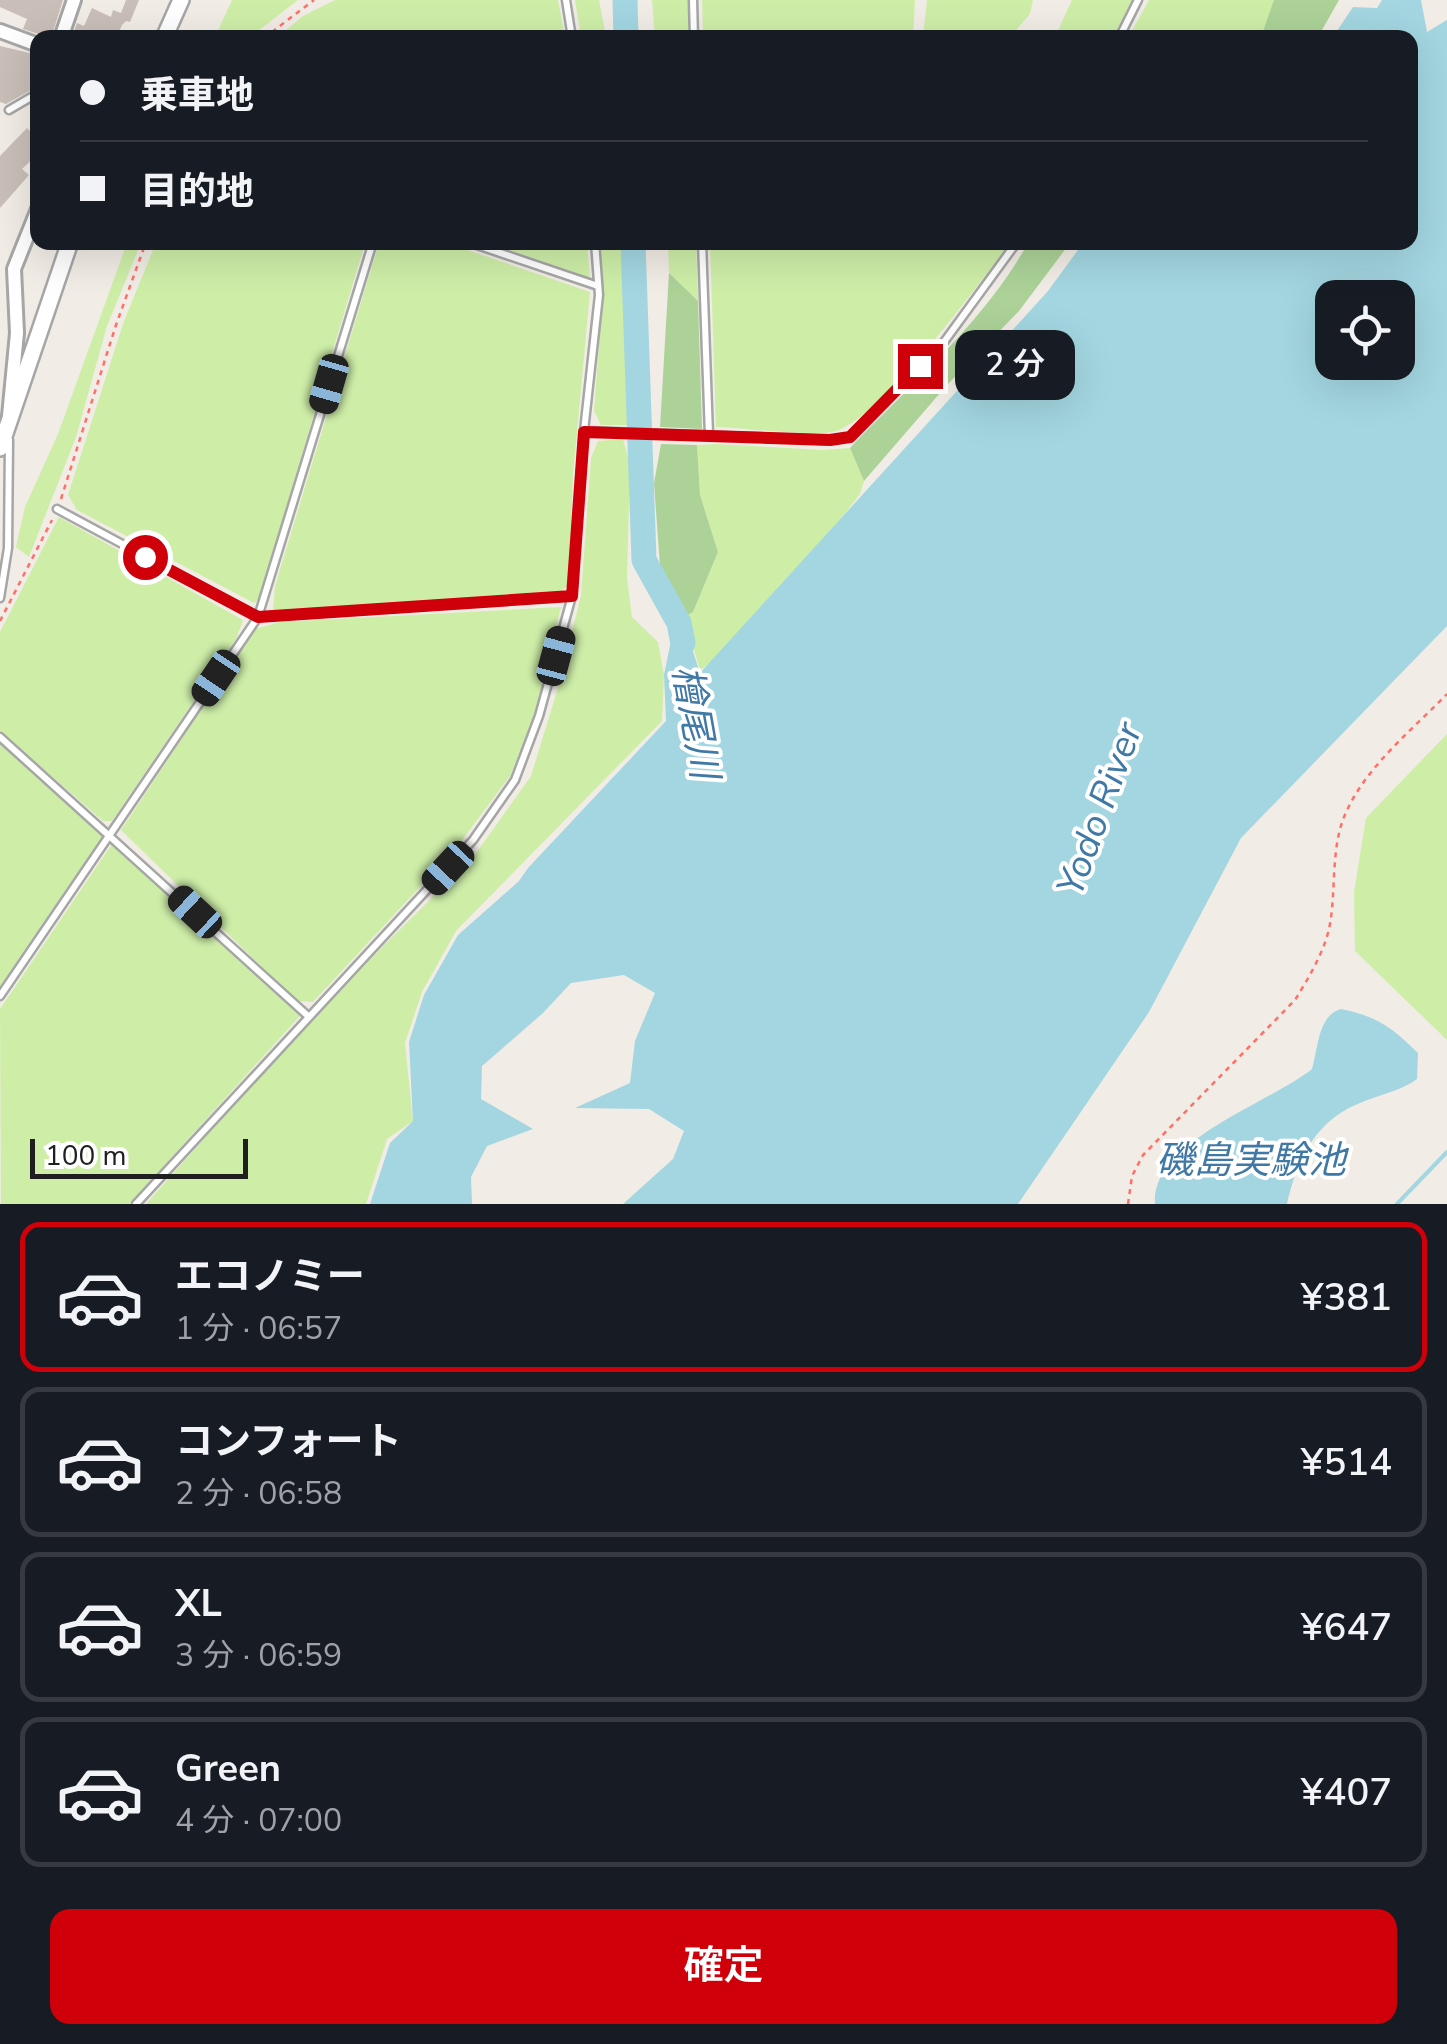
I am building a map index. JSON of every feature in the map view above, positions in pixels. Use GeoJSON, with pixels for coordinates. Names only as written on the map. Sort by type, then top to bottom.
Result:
{"type":"FeatureCollection","features":[{"type":"Feature","properties":{"kind":"street"},"geometry":{"type":"LineString","coordinates":[[64,30],[74,0]]}},
{"type":"Feature","properties":{"kind":"street"},"geometry":{"type":"LineString","coordinates":[[168,30],[182,0]]}},
{"type":"Feature","properties":{"kind":"street"},"geometry":{"type":"LineString","coordinates":[[0,31],[30,43]]}},
{"type":"Feature","properties":{"kind":"street"},"geometry":{"type":"LineString","coordinates":[[10,426],[8,402],[17,333],[14,269],[30,229]]}},
{"type":"Feature","properties":{"kind":"street"},"geometry":{"type":"LineString","coordinates":[[0,448],[67,250]]}},
{"type":"Feature","properties":{"kind":"lane"},"geometry":{"type":"LineString","coordinates":[[566,0],[571,30]]}},
{"type":"Feature","properties":{"kind":"lane"},"geometry":{"type":"LineString","coordinates":[[693,0],[694,30]]}},
{"type":"Feature","properties":{"kind":"lane"},"geometry":{"type":"LineString","coordinates":[[1123,30],[1138,0]]}},
{"type":"Feature","properties":{"kind":"lane"},"geometry":{"type":"LineString","coordinates":[[10,110],[30,99]]}},
{"type":"Feature","properties":{"kind":"lane"},"geometry":{"type":"LineString","coordinates":[[0,996],[258,617],[371,250]]}},
{"type":"Feature","properties":{"kind":"lane"},"geometry":{"type":"LineString","coordinates":[[492,250],[598,286]]}},
{"type":"Feature","properties":{"kind":"lane"},"geometry":{"type":"LineString","coordinates":[[136,1204],[473,840],[515,780],[540,716],[572,596],[598,286],[595,250]]}},
{"type":"Feature","properties":{"kind":"lane"},"geometry":{"type":"LineString","coordinates":[[702,250],[709,435]]}},
{"type":"Feature","properties":{"kind":"lane"},"geometry":{"type":"LineString","coordinates":[[584,432],[830,440],[850,437],[944,342],[1012,250]]}},
{"type":"Feature","properties":{"kind":"lane"},"geometry":{"type":"LineString","coordinates":[[0,598],[8,548],[10,426]]}},
{"type":"Feature","properties":{"kind":"lane"},"geometry":{"type":"LineString","coordinates":[[57,509],[258,617],[572,596]]}},
{"type":"Feature","properties":{"kind":"lane"},"geometry":{"type":"LineString","coordinates":[[0,736],[308,1016]]}},
{"type":"Feature","properties":{"kind":"path"},"geometry":{"type":"LineString","coordinates":[[275,30],[314,0]]}},
{"type":"Feature","properties":{"kind":"path"},"geometry":{"type":"LineString","coordinates":[[0,621],[57,509],[143,250]]}},
{"type":"Feature","properties":{"kind":"path"},"geometry":{"type":"LineString","coordinates":[[1128,1204],[1132,1176],[1143,1155],[1294,1000],[1309,978],[1330,927],[1338,846],[1353,800],[1366,780],[1447,694]]}},
{"type":"Feature","properties":{"kind":"green space"},"geometry":{"type":"Polygon","coordinates":[[[232,0],[298,0],[259,30],[218,30],[232,0]]]}},
{"type":"Feature","properties":{"kind":"green space"},"geometry":{"type":"Polygon","coordinates":[[[335,0],[558,0],[564,30],[286,30],[303,16],[335,0]]]}},
{"type":"Feature","properties":{"kind":"green space"},"geometry":{"type":"Polygon","coordinates":[[[575,0],[599,0],[605,30],[580,30],[575,0]]]}},
{"type":"Feature","properties":{"kind":"green space"},"geometry":{"type":"Polygon","coordinates":[[[652,0],[688,0],[690,30],[654,30],[652,0]]]}},
{"type":"Feature","properties":{"kind":"green space"},"geometry":{"type":"Polygon","coordinates":[[[702,0],[915,0],[913,30],[703,30],[702,0]]]}},
{"type":"Feature","properties":{"kind":"green space"},"geometry":{"type":"Polygon","coordinates":[[[927,0],[1033,0],[1030,14],[1016,30],[924,30],[927,0]]]}},
{"type":"Feature","properties":{"kind":"green space"},"geometry":{"type":"Polygon","coordinates":[[[1072,0],[1132,0],[1117,30],[1058,30],[1072,0]]]}},
{"type":"Feature","properties":{"kind":"green space"},"geometry":{"type":"Polygon","coordinates":[[[1149,0],[1274,0],[1275,4],[1264,30],[1132,30],[1149,0]]]}},
{"type":"Feature","properties":{"kind":"green space"},"geometry":{"type":"Polygon","coordinates":[[[1274,0],[1339,0],[1322,30],[1263,30],[1274,0]]]}},
{"type":"Feature","properties":{"kind":"green space"},"geometry":{"type":"Polygon","coordinates":[[[124,250],[138,250],[107,326],[76,437],[29,557],[16,547],[25,507],[58,434],[124,250]]]}},
{"type":"Feature","properties":{"kind":"green space"},"geometry":{"type":"Polygon","coordinates":[[[153,250],[363,250],[259,599],[254,603],[77,510],[68,495],[124,321],[153,250]]]}},
{"type":"Feature","properties":{"kind":"green space"},"geometry":{"type":"Polygon","coordinates":[[[377,250],[467,250],[590,292],[573,475],[569,585],[561,591],[273,611],[275,586],[377,250]]]}},
{"type":"Feature","properties":{"kind":"green space"},"geometry":{"type":"Polygon","coordinates":[[[509,250],[588,250],[590,278],[509,250]]]}},
{"type":"Feature","properties":{"kind":"green space"},"geometry":{"type":"Polygon","coordinates":[[[600,250],[626,250],[632,425],[601,425],[594,411],[603,290],[600,250]]]}},
{"type":"Feature","properties":{"kind":"green space"},"geometry":{"type":"Polygon","coordinates":[[[668,250],[696,250],[698,301],[669,273],[668,250]]]}},
{"type":"Feature","properties":{"kind":"green space"},"geometry":{"type":"Polygon","coordinates":[[[710,250],[1005,250],[900,380],[851,424],[820,433],[716,427],[710,250]]]}},
{"type":"Feature","properties":{"kind":"green space"},"geometry":{"type":"Polygon","coordinates":[[[1024,250],[1065,250],[1019,311],[947,385],[864,481],[850,448],[969,325],[1024,250]]]}},
{"type":"Feature","properties":{"kind":"green space"},"geometry":{"type":"Polygon","coordinates":[[[669,273],[698,301],[702,429],[660,427],[669,273]]]}},
{"type":"Feature","properties":{"kind":"green space"},"geometry":{"type":"Polygon","coordinates":[[[623,439],[630,465],[627,578],[632,617],[658,642],[664,675],[662,721],[456,931],[422,992],[405,1043],[413,1121],[387,1139],[366,1204],[146,1204],[373,956],[474,856],[531,776],[581,595],[591,458],[598,441],[623,439]]]}},
{"type":"Feature","properties":{"kind":"green space"},"geometry":{"type":"Polygon","coordinates":[[[661,444],[697,445],[700,495],[718,552],[693,612],[684,617],[660,566],[654,483],[661,444]]]}},
{"type":"Feature","properties":{"kind":"green space"},"geometry":{"type":"Polygon","coordinates":[[[697,445],[850,448],[864,481],[860,494],[838,522],[714,661],[700,670],[684,617],[693,612],[718,552],[700,495],[697,445]]]}},
{"type":"Feature","properties":{"kind":"green space"},"geometry":{"type":"Polygon","coordinates":[[[59,517],[243,620],[236,639],[112,821],[103,821],[0,731],[0,632],[59,517]]]}},
{"type":"Feature","properties":{"kind":"green space"},"geometry":{"type":"Polygon","coordinates":[[[561,607],[535,715],[510,776],[457,847],[313,1002],[297,1001],[121,830],[255,629],[280,622],[561,607]]]}},
{"type":"Feature","properties":{"kind":"green space"},"geometry":{"type":"Polygon","coordinates":[[[1447,734],[1447,1040],[1355,951],[1354,892],[1366,818],[1447,734]]]}},
{"type":"Feature","properties":{"kind":"green space"},"geometry":{"type":"Polygon","coordinates":[[[0,743],[104,834],[0,986],[0,743]]]}},
{"type":"Feature","properties":{"kind":"green space"},"geometry":{"type":"Polygon","coordinates":[[[112,844],[300,1016],[129,1204],[1,1204],[0,1009],[112,844]]]}},
{"type":"Feature","properties":{"kind":"water","name":"Yodo River"},"geometry":{"type":"Polygon","coordinates":[[[1382,0],[1421,0],[1427,32],[1447,20],[1447,626],[1241,838],[1149,1012],[1018,1204],[623,1204],[673,1159],[684,1131],[649,1109],[575,1108],[630,1083],[635,1041],[655,993],[624,975],[571,983],[482,1066],[481,1099],[533,1129],[487,1146],[471,1177],[472,1204],[370,1204],[390,1143],[413,1121],[409,1042],[424,995],[458,935],[519,881],[666,721],[664,675],[678,606],[700,673],[1048,291],[1078,250],[1418,250],[1418,30],[1338,30],[1353,7],[1377,8],[1382,0]]]}},
{"type":"Feature","properties":{"kind":"water","name":"磯島実験池"},"geometry":{"type":"Polygon","coordinates":[[[1341,1009],[1375,1020],[1418,1053],[1417,1079],[1348,1108],[1322,1128],[1297,1170],[1287,1204],[1155,1204],[1159,1182],[1172,1161],[1192,1143],[1312,1069],[1323,1025],[1333,1012],[1341,1009]]]}},
{"type":"Feature","properties":{"kind":"building"},"geometry":{"type":"Polygon","coordinates":[[[0,0],[63,0],[54,30],[23,29],[27,19],[0,7],[0,0]]]}},
{"type":"Feature","properties":{"kind":"building"},"geometry":{"type":"Polygon","coordinates":[[[126,0],[139,0],[130,22],[126,21],[120,30],[75,30],[77,23],[84,26],[92,8],[111,17],[113,10],[121,13],[126,0]]]}},
{"type":"Feature","properties":{"kind":"building"},"geometry":{"type":"Polygon","coordinates":[[[0,46],[30,53],[30,90],[6,104],[0,102],[0,46]]]}},
{"type":"Feature","properties":{"kind":"building"},"geometry":{"type":"Polygon","coordinates":[[[27,128],[30,131],[30,162],[22,169],[29,175],[0,208],[0,156],[27,128]]]}},
{"type":"Feature","properties":{"kind":"waterway","name":"檜尾川"},"geometry":{"type":"LineString","coordinates":[[625,0],[626,30]]}},
{"type":"Feature","properties":{"kind":"waterway","name":"檜尾川"},"geometry":{"type":"LineString","coordinates":[[633,250],[644,560],[679,623],[683,643]]}},
{"type":"Feature","properties":{"kind":"waterway"},"geometry":{"type":"LineString","coordinates":[[1397,1204],[1447,1152]]}},
{"type":"Feature","properties":{"kind":"route"},"geometry":{"type":"LineString","coordinates":[[145,557],[258,617],[572,596],[584,432],[830,440],[850,437],[920,366]]}}]}
